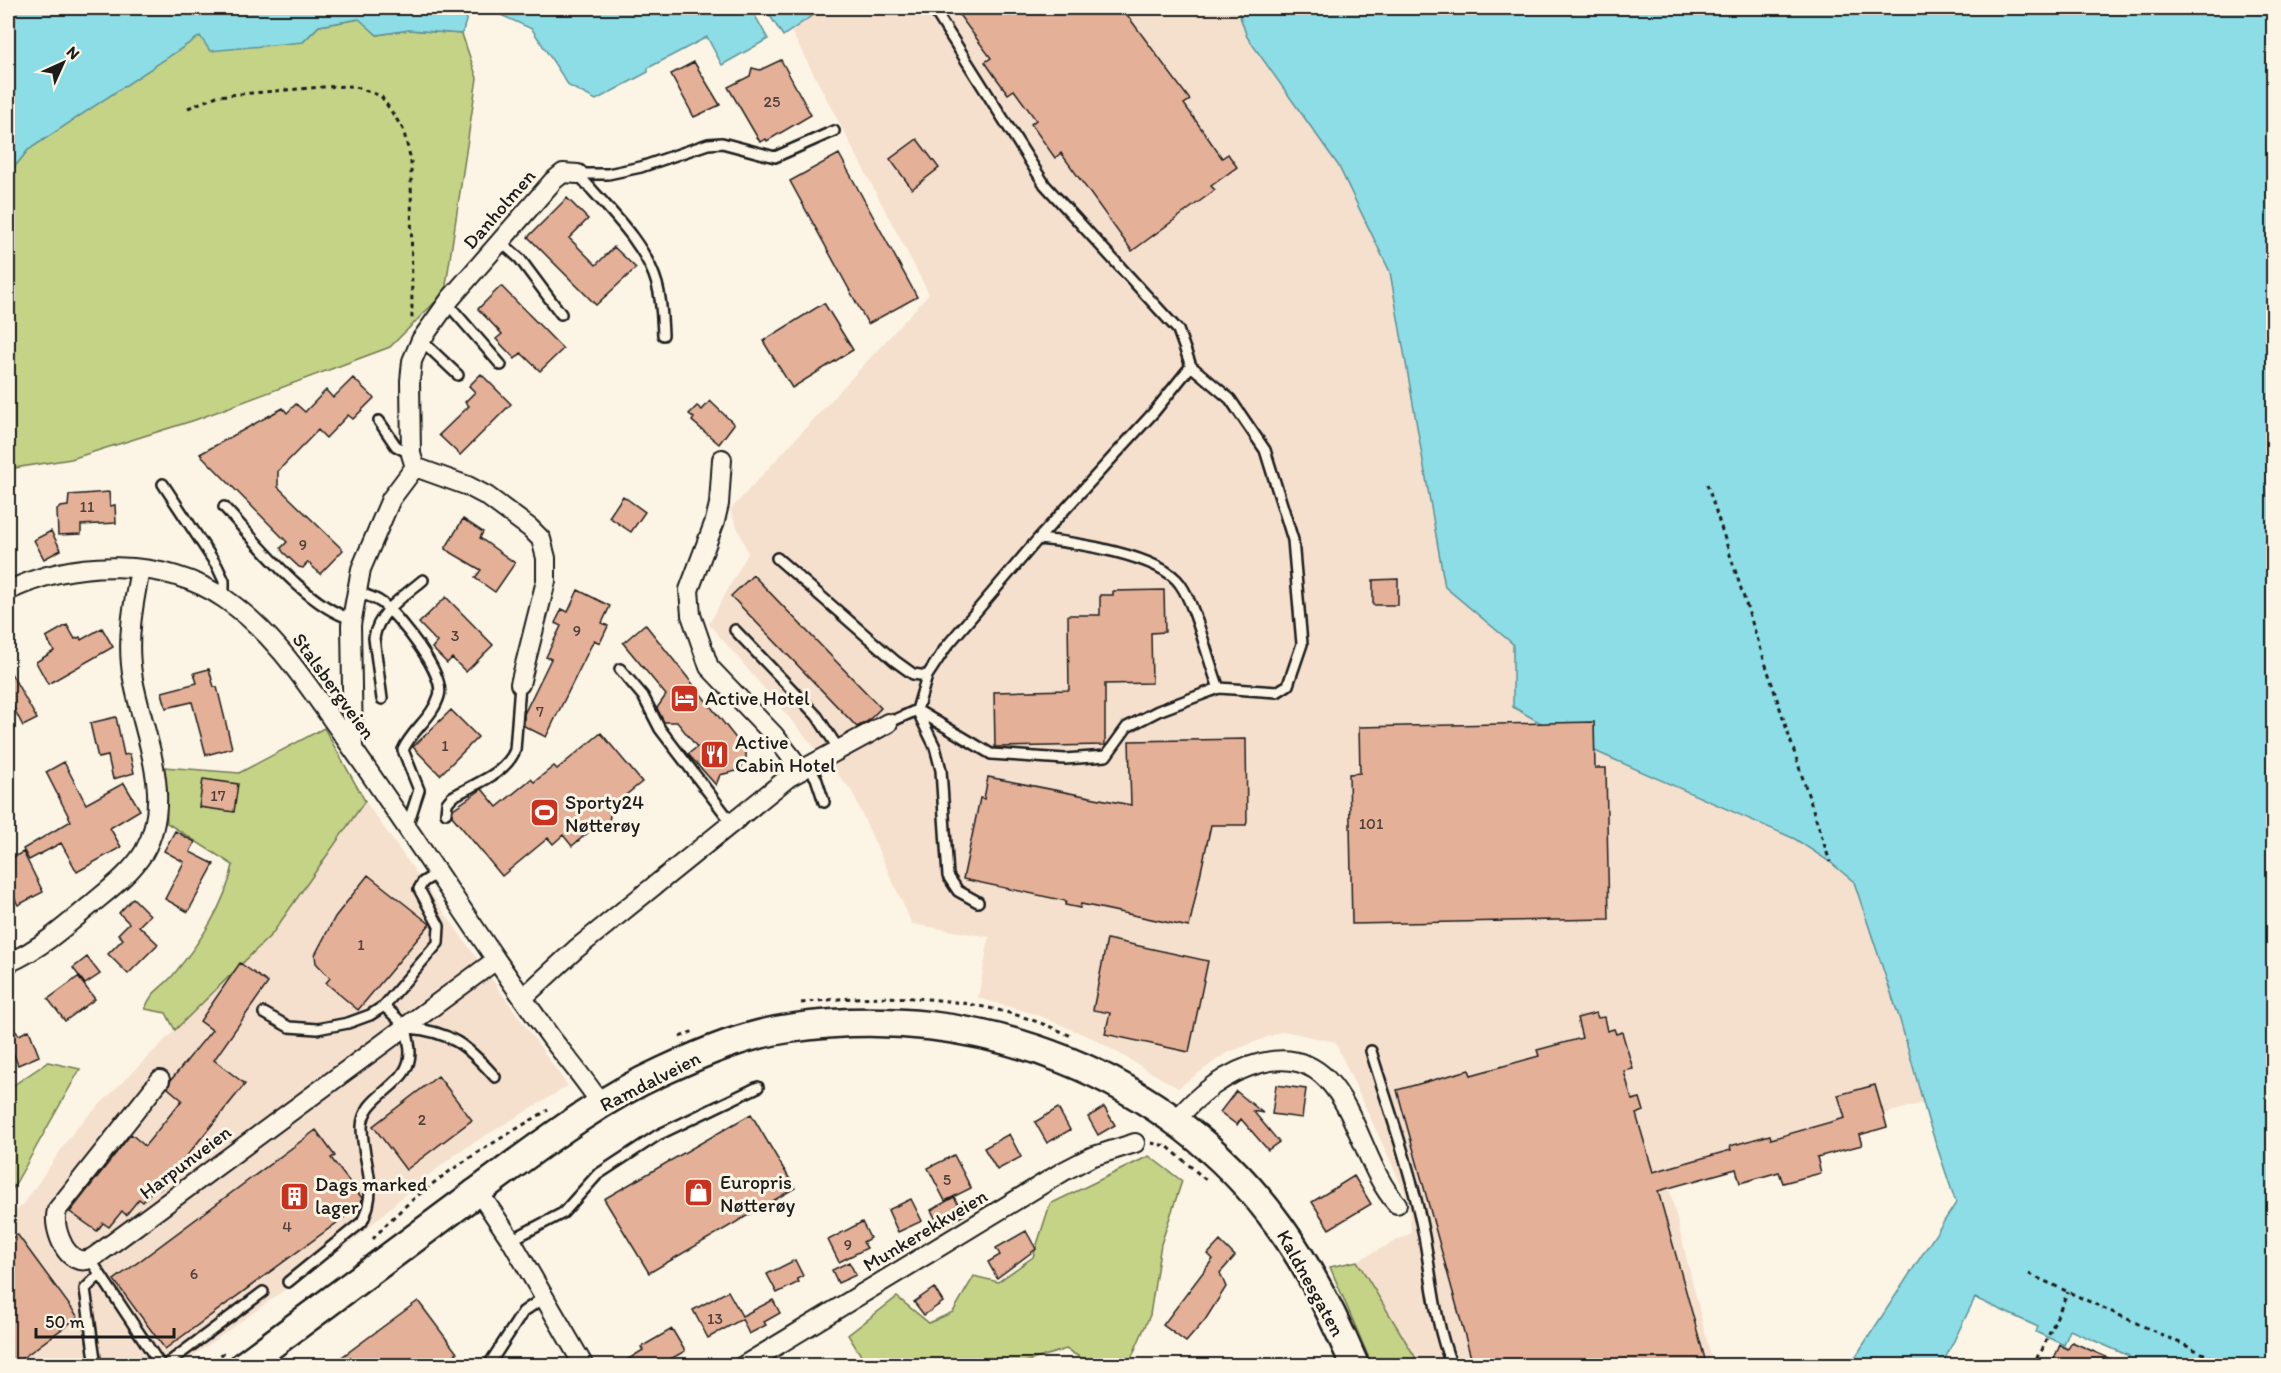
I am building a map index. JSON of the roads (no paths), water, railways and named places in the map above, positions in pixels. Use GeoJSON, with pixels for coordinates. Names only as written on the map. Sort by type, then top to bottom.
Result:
{"type":"FeatureCollection","features":[{"type":"Feature","properties":{"kind":"main road","name":"Ramdalveien"},"geometry":{"type":"LineString","coordinates":[[234,1358],[601,1104],[662,1071],[725,1045],[790,1028],[843,1022],[901,1021],[955,1027],[1001,1037],[1072,1062],[1125,1088]]}},
{"type":"Feature","properties":{"kind":"main road","name":"Kaldnesgaten"},"geometry":{"type":"LineString","coordinates":[[1125,1088],[1175,1122],[1233,1172],[1280,1226],[1318,1286],[1355,1365]]}},
{"type":"Feature","properties":{"kind":"street","name":"Danholmen"},"geometry":{"type":"LineString","coordinates":[[413,461],[410,381],[417,333],[447,303],[553,181],[563,173],[578,174]]}},
{"type":"Feature","properties":{"kind":"street"},"geometry":{"type":"LineString","coordinates":[[722,459],[720,496],[715,521],[689,590],[691,615],[709,667],[803,769]]}},
{"type":"Feature","properties":{"kind":"street"},"geometry":{"type":"LineString","coordinates":[[353,749],[352,619],[356,592],[361,569],[391,499],[413,461],[487,496],[541,538],[546,558],[546,581],[520,684]]}},
{"type":"Feature","properties":{"kind":"street","name":"Stalsbergveien"},"geometry":{"type":"LineString","coordinates":[[8,591],[39,578],[66,571],[114,567],[141,570],[195,582],[224,598],[251,618],[275,642],[353,749],[439,872],[496,960],[601,1104]]}},
{"type":"Feature","properties":{"kind":"street"},"geometry":{"type":"LineString","coordinates":[[8,963],[31,952],[65,927],[122,878],[144,851],[154,830],[158,811],[156,779],[132,677],[130,652],[134,601],[141,570]]}},
{"type":"Feature","properties":{"kind":"street"},"geometry":{"type":"LineString","coordinates":[[524,998],[576,949],[732,823],[803,769],[838,748],[888,723]]}},
{"type":"Feature","properties":{"kind":"street","name":"Harpunveien"},"geometry":{"type":"LineString","coordinates":[[95,1267],[496,960]]}},
{"type":"Feature","properties":{"kind":"street"},"geometry":{"type":"LineString","coordinates":[[1175,1122],[1197,1098],[1249,1066],[1277,1059],[1292,1059],[1307,1065],[1334,1086],[1374,1165],[1397,1204]]}},
{"type":"Feature","properties":{"kind":"street"},"geometry":{"type":"LineString","coordinates":[[95,1267],[71,1255],[56,1231],[57,1210],[160,1080]]}},
{"type":"Feature","properties":{"kind":"street","name":"Munkerekkveien"},"geometry":{"type":"LineString","coordinates":[[743,1365],[1064,1171],[1091,1157],[1135,1143]]}},
{"type":"Feature","properties":{"kind":"street"},"geometry":{"type":"LineString","coordinates":[[478,1191],[511,1240],[584,1365]]}},
{"type":"Feature","properties":{"kind":"lane"},"geometry":{"type":"LineString","coordinates":[[916,710],[990,754],[1065,759],[1106,756],[1127,727],[1158,711],[1219,688],[1277,692],[1288,685],[1302,644],[1293,540],[1265,450],[1230,399],[1191,366],[1178,330],[1044,185],[933,8]]}},
{"type":"Feature","properties":{"kind":"lane","name":"Danholmen"},"geometry":{"type":"LineString","coordinates":[[578,174],[609,174],[641,167],[708,144],[722,142],[775,157],[834,131]]}},
{"type":"Feature","properties":{"kind":"lane"},"geometry":{"type":"LineString","coordinates":[[578,174],[639,246],[657,282],[662,305],[663,335]]}},
{"type":"Feature","properties":{"kind":"lane"},"geometry":{"type":"LineString","coordinates":[[500,241],[520,259],[561,314]]}},
{"type":"Feature","properties":{"kind":"lane"},"geometry":{"type":"LineString","coordinates":[[447,303],[501,365]]}},
{"type":"Feature","properties":{"kind":"lane"},"geometry":{"type":"LineString","coordinates":[[417,333],[458,375]]}},
{"type":"Feature","properties":{"kind":"lane"},"geometry":{"type":"LineString","coordinates":[[978,902],[958,891],[948,876],[941,770],[935,747],[916,710],[927,675],[946,647],[1038,539],[1154,412],[1191,366]]}},
{"type":"Feature","properties":{"kind":"lane"},"geometry":{"type":"LineString","coordinates":[[379,421],[396,446],[413,461]]}},
{"type":"Feature","properties":{"kind":"lane"},"geometry":{"type":"LineString","coordinates":[[163,484],[217,566],[224,581],[224,598]]}},
{"type":"Feature","properties":{"kind":"lane"},"geometry":{"type":"LineString","coordinates":[[224,507],[302,589],[336,615],[352,619]]}},
{"type":"Feature","properties":{"kind":"lane"},"geometry":{"type":"LineString","coordinates":[[1038,539],[1075,542],[1108,550],[1172,575],[1187,597],[1219,688]]}},
{"type":"Feature","properties":{"kind":"lane"},"geometry":{"type":"LineString","coordinates":[[777,558],[908,672],[927,675]]}},
{"type":"Feature","properties":{"kind":"lane"},"geometry":{"type":"LineString","coordinates":[[382,699],[374,638],[380,620],[423,580]]}},
{"type":"Feature","properties":{"kind":"lane"},"geometry":{"type":"LineString","coordinates":[[356,592],[368,595],[389,610],[432,665],[440,694],[403,750],[419,790],[407,827]]}},
{"type":"Feature","properties":{"kind":"lane"},"geometry":{"type":"LineString","coordinates":[[735,630],[817,716],[838,748]]}},
{"type":"Feature","properties":{"kind":"lane"},"geometry":{"type":"LineString","coordinates":[[620,669],[643,696],[660,729],[732,823]]}},
{"type":"Feature","properties":{"kind":"lane"},"geometry":{"type":"LineString","coordinates":[[446,813],[447,802],[452,797],[503,768],[512,759],[515,750],[520,684]]}},
{"type":"Feature","properties":{"kind":"lane"},"geometry":{"type":"LineString","coordinates":[[888,723],[916,710]]}},
{"type":"Feature","properties":{"kind":"lane"},"geometry":{"type":"LineString","coordinates":[[803,769],[816,778],[824,802]]}},
{"type":"Feature","properties":{"kind":"lane"},"geometry":{"type":"LineString","coordinates":[[264,1013],[289,1027],[317,1029],[348,1023],[384,1006],[438,943],[439,926],[419,889],[423,882],[439,872]]}},
{"type":"Feature","properties":{"kind":"lane"},"geometry":{"type":"LineString","coordinates":[[288,1282],[362,1222],[368,1208],[370,1176],[362,1126],[371,1106],[405,1073],[412,1055],[406,1027],[384,1006]]}},
{"type":"Feature","properties":{"kind":"lane"},"geometry":{"type":"LineString","coordinates":[[406,1027],[432,1029],[470,1048],[495,1077]]}},
{"type":"Feature","properties":{"kind":"lane"},"geometry":{"type":"LineString","coordinates":[[1371,1051],[1415,1197],[1423,1233],[1431,1293],[1452,1365]]}},
{"type":"Feature","properties":{"kind":"lane"},"geometry":{"type":"LineString","coordinates":[[511,1240],[563,1213],[597,1175],[658,1135],[758,1087]]}},
{"type":"Feature","properties":{"kind":"lane"},"geometry":{"type":"LineString","coordinates":[[95,1267],[85,1289],[96,1365]]}},
{"type":"Feature","properties":{"kind":"lane"},"geometry":{"type":"LineString","coordinates":[[95,1267],[163,1365],[262,1292]]}},
{"type":"Feature","properties":{"kind":"lane"},"geometry":{"type":"LineString","coordinates":[[488,1365],[523,1312],[544,1297]]}},
{"type":"Feature","properties":{"kind":"water"},"geometry":{"type":"Polygon","coordinates":[[[8,8],[756,8],[752,10],[768,39],[722,65],[707,37],[648,68],[648,72],[596,100],[569,86],[532,29],[492,11],[468,14],[462,34],[409,30],[377,35],[359,19],[319,26],[303,42],[210,51],[200,36],[28,150],[8,175],[8,8]]]}},
{"type":"Feature","properties":{"kind":"water"},"geometry":{"type":"Polygon","coordinates":[[[765,8],[823,8],[783,36],[765,8]]]}},
{"type":"Feature","properties":{"kind":"water"},"geometry":{"type":"Polygon","coordinates":[[[1237,8],[2273,8],[2273,1365],[2125,1365],[2129,1356],[2070,1330],[2064,1345],[2036,1332],[2038,1327],[1975,1298],[1942,1365],[1850,1365],[1956,1203],[1928,1120],[1900,1020],[1854,882],[1830,862],[1795,839],[1572,741],[1513,707],[1513,644],[1445,587],[1390,272],[1338,165],[1247,37],[1237,8]]]}},
{"type":"Feature","properties":{"kind":"place","name":"Active Hotel"},"geometry":{"type":"Point","coordinates":[684,698]}},
{"type":"Feature","properties":{"kind":"place","name":"Active Cabin Hotel"},"geometry":{"type":"Point","coordinates":[714,754]}},
{"type":"Feature","properties":{"kind":"place","name":"Sporty24 Nøtterøy"},"geometry":{"type":"Point","coordinates":[544,813]}},
{"type":"Feature","properties":{"kind":"place","name":"Europris Nøtterøy"},"geometry":{"type":"Point","coordinates":[699,1193]}},
{"type":"Feature","properties":{"kind":"place","name":"Dags marked lager"},"geometry":{"type":"Point","coordinates":[294,1196]}}]}
